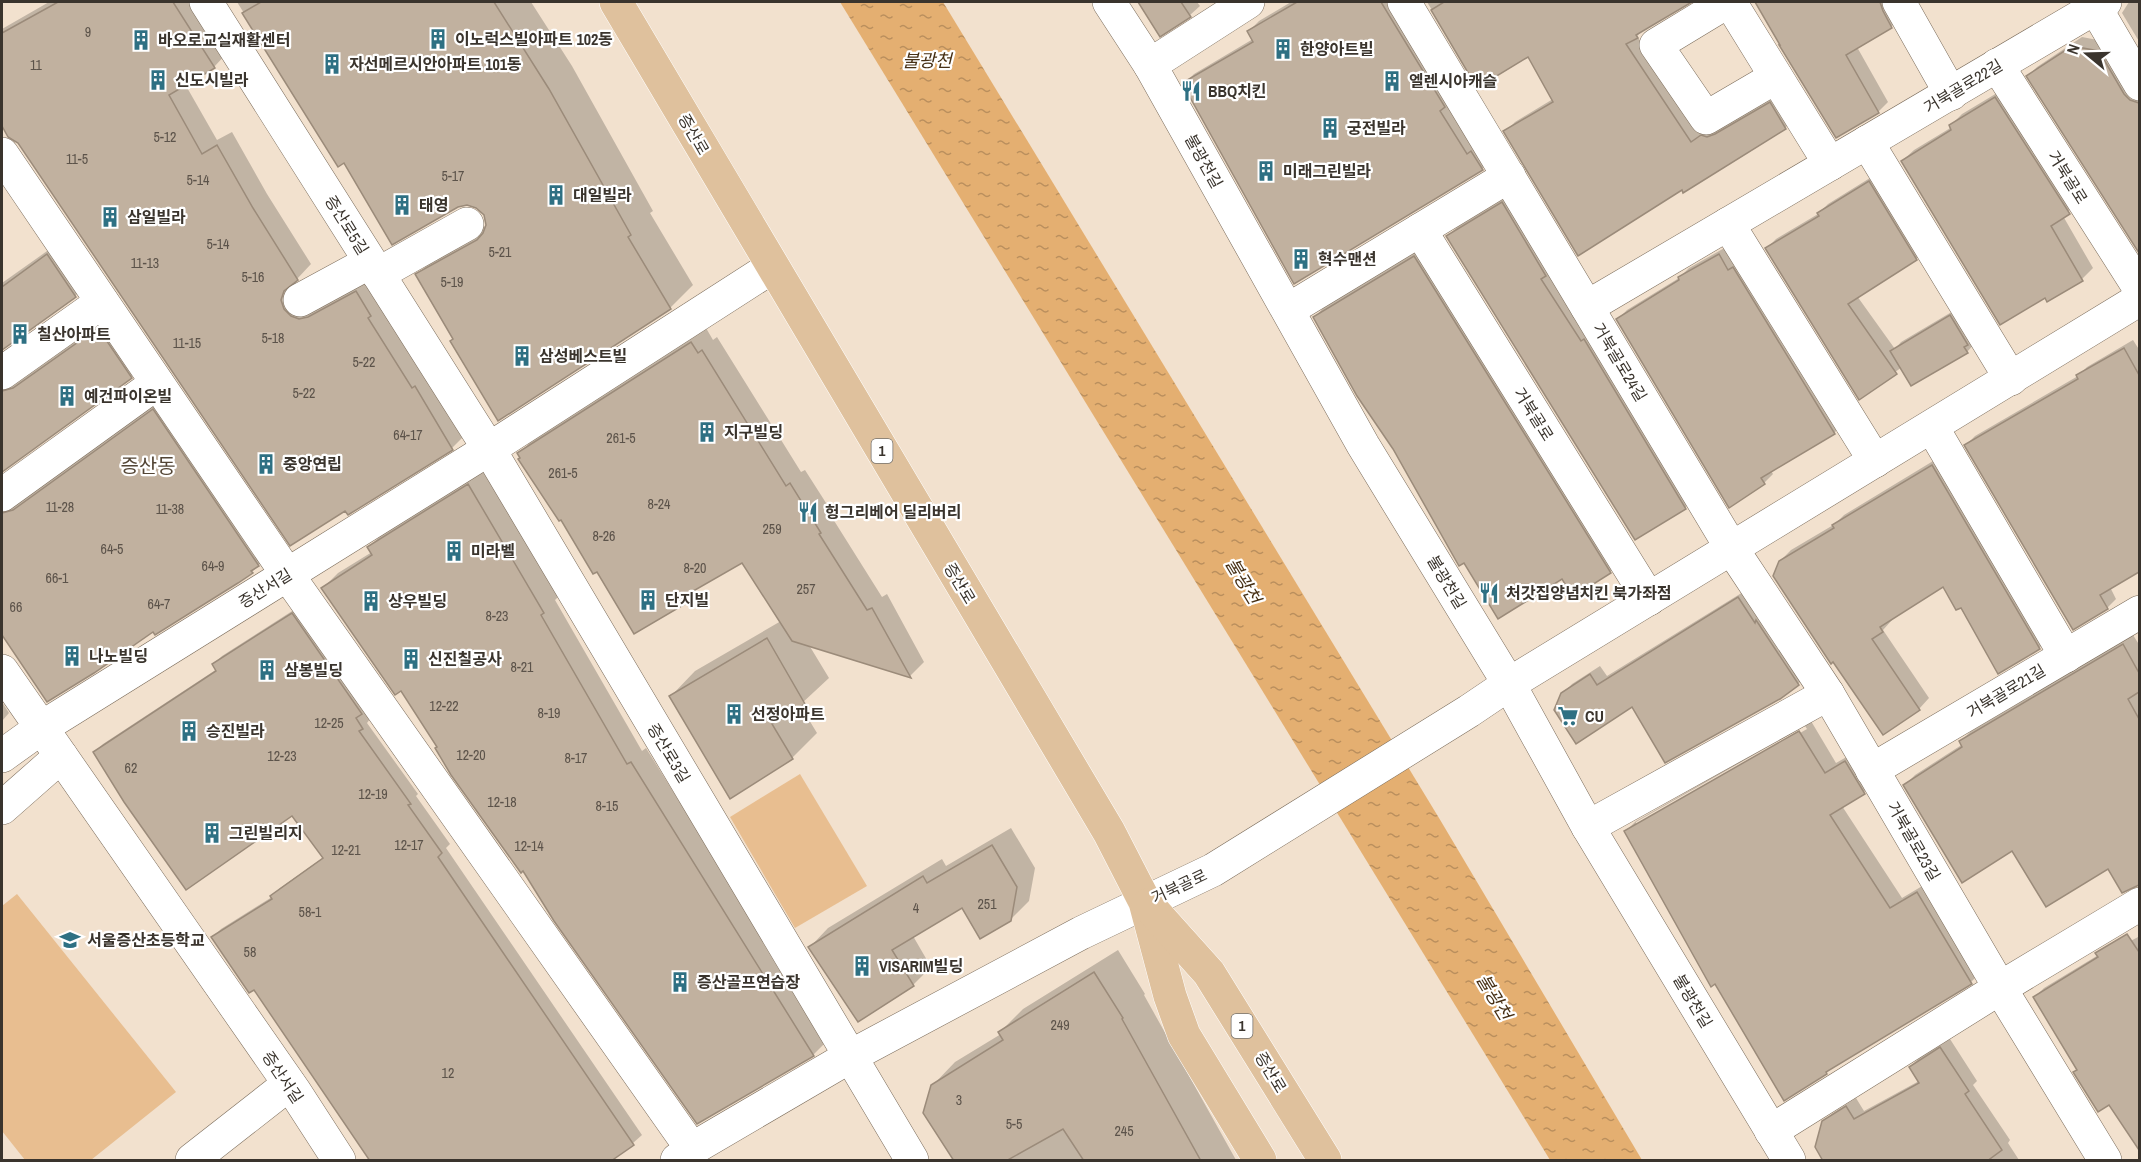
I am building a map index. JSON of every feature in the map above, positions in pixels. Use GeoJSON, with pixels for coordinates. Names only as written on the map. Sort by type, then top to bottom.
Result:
{"type":"FeatureCollection","features":[{"type":"Feature","properties":{"kind":"main road","name":"증산로"},"geometry":{"type":"LineString","coordinates":[[616,2],[1109,832],[1145,902],[1170,996],[1184,1035],[1260,1161]]}},
{"type":"Feature","properties":{"kind":"main road","name":"증산로"},"geometry":{"type":"LineString","coordinates":[[1145,902],[1209,973],[1325,1161]]}},
{"type":"Feature","properties":{"kind":"street","name":"증산로5길"},"geometry":{"type":"LineString","coordinates":[[206,2],[489,449]]}},
{"type":"Feature","properties":{"kind":"street","name":"불광천길"},"geometry":{"type":"LineString","coordinates":[[1110,2],[1150,65],[1363,445],[1509,684],[1588,827],[1789,1161]]}},
{"type":"Feature","properties":{"kind":"street"},"geometry":{"type":"LineString","coordinates":[[1150,65],[1248,2]]}},
{"type":"Feature","properties":{"kind":"street","name":"거북골로24길"},"geometry":{"type":"LineString","coordinates":[[1404,2],[1732,549]]}},
{"type":"Feature","properties":{"kind":"street"},"geometry":{"type":"LineString","coordinates":[[1776,77],[1706,118],[1656,45],[1729,2],[1776,77],[1830,164]]}},
{"type":"Feature","properties":{"kind":"street"},"geometry":{"type":"LineString","coordinates":[[1899,2],[1951,94]]}},
{"type":"Feature","properties":{"kind":"street","name":"거북골로22길"},"geometry":{"type":"LineString","coordinates":[[1587,307],[1951,94],[2097,3],[2139,84]]}},
{"type":"Feature","properties":{"kind":"street","name":"거북골로"},"geometry":{"type":"LineString","coordinates":[[1997,65],[2139,289]]}},
{"type":"Feature","properties":{"kind":"street"},"geometry":{"type":"LineString","coordinates":[[1867,142],[2011,379]]}},
{"type":"Feature","properties":{"kind":"street"},"geometry":{"type":"LineString","coordinates":[[2,154],[286,574],[685,1155],[849,1057],[1081,933],[1145,902]]}},
{"type":"Feature","properties":{"kind":"street"},"geometry":{"type":"LineString","coordinates":[[1288,310],[1509,176]]}},
{"type":"Feature","properties":{"kind":"street"},"geometry":{"type":"LineString","coordinates":[[300,300],[466,224]]}},
{"type":"Feature","properties":{"kind":"street"},"geometry":{"type":"LineString","coordinates":[[1728,224],[1875,461]]}},
{"type":"Feature","properties":{"kind":"street","name":"거북골로"},"geometry":{"type":"LineString","coordinates":[[1420,230],[1649,599]]}},
{"type":"Feature","properties":{"kind":"street"},"geometry":{"type":"LineString","coordinates":[[489,449],[772,267]]}},
{"type":"Feature","properties":{"kind":"street"},"geometry":{"type":"LineString","coordinates":[[1509,684],[2139,299]]}},
{"type":"Feature","properties":{"kind":"street"},"geometry":{"type":"LineString","coordinates":[[2,373],[102,302]]}},
{"type":"Feature","properties":{"kind":"street"},"geometry":{"type":"LineString","coordinates":[[2,495],[157,383]]}},
{"type":"Feature","properties":{"kind":"street"},"geometry":{"type":"LineString","coordinates":[[1932,427],[2066,656]]}},
{"type":"Feature","properties":{"kind":"street","name":"증산서길"},"geometry":{"type":"LineString","coordinates":[[2,756],[41,728],[489,449]]}},
{"type":"Feature","properties":{"kind":"street","name":"증산로3길"},"geometry":{"type":"LineString","coordinates":[[489,449],[912,1161]]}},
{"type":"Feature","properties":{"kind":"street","name":"거북골로23길"},"geometry":{"type":"LineString","coordinates":[[1732,549],[1828,694],[2000,988],[2105,1161]]}},
{"type":"Feature","properties":{"kind":"street","name":"거북골로21길"},"geometry":{"type":"LineString","coordinates":[[1872,770],[2139,612]]}},
{"type":"Feature","properties":{"kind":"street","name":"증산서길"},"geometry":{"type":"LineString","coordinates":[[2,671],[339,1161]]}},
{"type":"Feature","properties":{"kind":"street","name":"거북골로"},"geometry":{"type":"LineString","coordinates":[[1145,902],[1213,870],[1509,684]]}},
{"type":"Feature","properties":{"kind":"street"},"geometry":{"type":"LineString","coordinates":[[1588,827],[1828,694]]}},
{"type":"Feature","properties":{"kind":"street"},"geometry":{"type":"LineString","coordinates":[[2,808],[61,756]]}},
{"type":"Feature","properties":{"kind":"street"},"geometry":{"type":"LineString","coordinates":[[1771,1131],[2139,904]]}},
{"type":"Feature","properties":{"kind":"street"},"geometry":{"type":"LineString","coordinates":[[192,1161],[288,1084]]}},
{"type":"Feature","properties":{"kind":"shaded area"},"geometry":{"type":"Polygon","coordinates":[[[800,774],[867,886],[795,928],[730,817],[800,774]]]}},
{"type":"Feature","properties":{"kind":"shaded area"},"geometry":{"type":"Polygon","coordinates":[[[17,894],[176,1092],[91,1160],[25,1160],[2,1131],[2,906],[17,894]]]}},
{"type":"Feature","properties":{"kind":"water","name":"불광천"},"geometry":{"type":"Polygon","coordinates":[[[840,2],[943,2],[1439,818],[1642,1160],[1550,1160],[840,2]]]}},
{"type":"Feature","properties":{"kind":"building"},"geometry":{"type":"Polygon","coordinates":[[[58,2],[173,2],[215,68],[169,95],[202,154],[217,145],[298,280],[284,291],[281,300],[284,309],[291,316],[299,319],[308,317],[356,291],[371,316],[368,318],[412,388],[415,386],[453,450],[348,515],[345,511],[290,546],[18,143],[8,137],[2,126],[2,33],[58,2]]]}},
{"type":"Feature","properties":{"kind":"building"},"geometry":{"type":"Polygon","coordinates":[[[261,2],[494,2],[549,89],[631,235],[628,237],[671,309],[498,421],[450,341],[453,339],[415,274],[477,240],[486,225],[484,215],[476,208],[467,205],[458,207],[392,245],[344,163],[338,167],[242,13],[261,2]]]}},
{"type":"Feature","properties":{"kind":"building"},"geometry":{"type":"Polygon","coordinates":[[[1138,2],[1181,2],[1191,17],[1160,37],[1138,2]]]}},
{"type":"Feature","properties":{"kind":"building"},"geometry":{"type":"Polygon","coordinates":[[[1297,2],[1381,2],[1445,107],[1440,111],[1467,154],[1471,151],[1483,170],[1294,284],[1182,83],[1253,42],[1247,31],[1297,2]]]}},
{"type":"Feature","properties":{"kind":"building"},"geometry":{"type":"Polygon","coordinates":[[[1444,2],[1692,2],[1636,35],[1638,38],[1626,44],[1691,142],[1701,135],[1707,137],[1715,134],[1770,102],[1786,129],[1683,193],[1682,190],[1578,256],[1503,131],[1553,102],[1528,57],[1477,88],[1431,10],[1444,2]]]}},
{"type":"Feature","properties":{"kind":"building"},"geometry":{"type":"Polygon","coordinates":[[[1755,2],[1880,2],[1892,28],[1846,55],[1879,113],[1836,138],[1755,2]]]}},
{"type":"Feature","properties":{"kind":"building"},"geometry":{"type":"Polygon","coordinates":[[[2072,46],[2099,51],[2124,94],[2130,100],[2139,103],[2139,253],[2026,76],[2072,46]]]}},
{"type":"Feature","properties":{"kind":"building"},"geometry":{"type":"Polygon","coordinates":[[[1995,97],[2070,214],[2051,226],[2083,281],[2047,302],[2045,298],[2000,325],[1901,161],[1951,130],[1949,125],[1995,97]]]}},
{"type":"Feature","properties":{"kind":"building"},"geometry":{"type":"Polygon","coordinates":[[[1869,181],[1917,260],[1848,304],[1897,374],[1859,400],[1765,248],[1819,216],[1817,213],[1869,181]]]}},
{"type":"Feature","properties":{"kind":"building"},"geometry":{"type":"Polygon","coordinates":[[[1502,202],[1546,276],[1541,279],[1581,341],[1584,339],[1686,509],[1635,540],[1446,236],[1502,202]]]}},
{"type":"Feature","properties":{"kind":"building","name":"칠산아파트"},"geometry":{"type":"Polygon","coordinates":[[[47,254],[76,297],[2,350],[2,287],[47,254]]]}},
{"type":"Feature","properties":{"kind":"building"},"geometry":{"type":"Polygon","coordinates":[[[1719,254],[1728,270],[1733,267],[1835,434],[1761,478],[1765,484],[1729,508],[1616,319],[1679,280],[1678,277],[1719,254]]]}},
{"type":"Feature","properties":{"kind":"building"},"geometry":{"type":"Polygon","coordinates":[[[1414,256],[1611,573],[1573,597],[1562,579],[1498,619],[1464,563],[1459,566],[1393,449],[1357,396],[1313,317],[1414,256]]]}},
{"type":"Feature","properties":{"kind":"building"},"geometry":{"type":"Polygon","coordinates":[[[1950,315],[1968,345],[1964,347],[1968,353],[1911,386],[1890,351],[1950,315]]]}},
{"type":"Feature","properties":{"kind":"building","name":"예건파이온빌"},"geometry":{"type":"Polygon","coordinates":[[[98,328],[132,378],[2,472],[2,391],[13,388],[98,328]]]}},
{"type":"Feature","properties":{"kind":"building"},"geometry":{"type":"Polygon","coordinates":[[[691,342],[698,353],[702,350],[786,486],[790,483],[867,610],[872,608],[911,678],[792,641],[742,563],[681,598],[685,604],[634,634],[597,572],[593,574],[561,520],[559,521],[518,459],[520,458],[517,453],[691,342]]]}},
{"type":"Feature","properties":{"kind":"building"},"geometry":{"type":"Polygon","coordinates":[[[2124,348],[2139,375],[2139,572],[2100,595],[2108,609],[2073,630],[1964,445],[2078,379],[2076,375],[2124,348]]]}},
{"type":"Feature","properties":{"kind":"building"},"geometry":{"type":"Polygon","coordinates":[[[153,409],[259,566],[238,583],[155,635],[153,632],[47,702],[2,635],[2,513],[13,510],[153,409]]]}},
{"type":"Feature","properties":{"kind":"building"},"geometry":{"type":"Polygon","coordinates":[[[1932,465],[2040,649],[1998,674],[1961,608],[1956,610],[1943,587],[1880,627],[1883,632],[1872,639],[1920,710],[1883,735],[1833,662],[1831,664],[1773,576],[1779,561],[1834,528],[1832,525],[1932,465]]]}},
{"type":"Feature","properties":{"kind":"building"},"geometry":{"type":"Polygon","coordinates":[[[468,484],[544,613],[541,615],[627,764],[631,762],[814,1056],[697,1124],[554,921],[523,871],[521,873],[451,775],[435,748],[437,747],[401,691],[395,695],[321,588],[372,555],[367,547],[468,484]]]}},
{"type":"Feature","properties":{"kind":"building"},"geometry":{"type":"Polygon","coordinates":[[[1738,597],[1799,685],[1780,699],[1665,763],[1632,707],[1576,744],[1554,710],[1561,693],[1590,674],[1597,685],[1738,597]]]}},
{"type":"Feature","properties":{"kind":"building"},"geometry":{"type":"Polygon","coordinates":[[[292,613],[362,714],[356,718],[363,729],[359,731],[411,804],[408,805],[442,853],[438,857],[634,1145],[611,1161],[370,1161],[254,990],[249,993],[211,937],[272,899],[270,896],[323,858],[292,816],[186,890],[124,802],[93,752],[216,671],[212,664],[292,613]]]}},
{"type":"Feature","properties":{"kind":"building","name":"선정아파트"},"geometry":{"type":"Polygon","coordinates":[[[767,638],[805,704],[772,724],[793,759],[730,799],[669,696],[767,638]]]}},
{"type":"Feature","properties":{"kind":"building"},"geometry":{"type":"Polygon","coordinates":[[[2123,644],[2139,673],[2139,692],[2128,699],[2139,719],[2139,885],[2122,893],[2108,869],[2046,907],[2012,851],[1962,883],[1903,785],[1962,747],[1959,741],[2123,644]]]}},
{"type":"Feature","properties":{"kind":"building"},"geometry":{"type":"Polygon","coordinates":[[[1799,731],[1825,773],[1845,761],[1865,794],[1830,815],[1890,908],[1917,892],[1972,984],[1826,1072],[1827,1074],[1784,1101],[1715,984],[1711,987],[1624,831],[1799,731]]]}},
{"type":"Feature","properties":{"kind":"building"},"geometry":{"type":"Polygon","coordinates":[[[992,845],[1017,887],[1011,921],[980,939],[962,908],[892,950],[914,986],[858,1022],[808,947],[923,876],[927,883],[992,845]]]}},
{"type":"Feature","properties":{"kind":"building"},"geometry":{"type":"Polygon","coordinates":[[[2127,934],[2139,952],[2139,1150],[2109,1105],[2098,1112],[2073,1072],[2077,1070],[2033,997],[2098,957],[2095,953],[2127,934]]]}},
{"type":"Feature","properties":{"kind":"building"},"geometry":{"type":"Polygon","coordinates":[[[1094,972],[1123,1018],[1201,1161],[1084,1161],[1063,1129],[1006,1161],[954,1161],[923,1113],[931,1085],[1003,1040],[998,1032],[1094,972]]]}},
{"type":"Feature","properties":{"kind":"building"},"geometry":{"type":"Polygon","coordinates":[[[1940,1047],[1969,1091],[1965,1094],[2002,1150],[1987,1161],[1823,1161],[1815,1147],[1822,1121],[1846,1106],[1854,1119],[1919,1083],[1909,1067],[1940,1047]]]}},
{"type":"Feature","properties":{"kind":"place","name":"이노럭스빌아파트 102동"},"geometry":{"type":"Point","coordinates":[438,39]}},
{"type":"Feature","properties":{"kind":"place","name":"바오로교실재활센터"},"geometry":{"type":"Point","coordinates":[141,40]}},
{"type":"Feature","properties":{"kind":"place","name":"한양아트빌"},"geometry":{"type":"Point","coordinates":[1283,49]}},
{"type":"Feature","properties":{"kind":"place","name":"자선메르시안아파트 101동"},"geometry":{"type":"Point","coordinates":[332,64]}},
{"type":"Feature","properties":{"kind":"place","name":"신도시빌라"},"geometry":{"type":"Point","coordinates":[158,80]}},
{"type":"Feature","properties":{"kind":"place","name":"엘렌시아캐슬"},"geometry":{"type":"Point","coordinates":[1392,81]}},
{"type":"Feature","properties":{"kind":"place","name":"BBQ치킨"},"geometry":{"type":"Point","coordinates":[1191,91]}},
{"type":"Feature","properties":{"kind":"place","name":"궁전빌라"},"geometry":{"type":"Point","coordinates":[1330,128]}},
{"type":"Feature","properties":{"kind":"place","name":"미래그린빌라"},"geometry":{"type":"Point","coordinates":[1266,171]}},
{"type":"Feature","properties":{"kind":"place","name":"대일빌라"},"geometry":{"type":"Point","coordinates":[556,195]}},
{"type":"Feature","properties":{"kind":"place","name":"태영"},"geometry":{"type":"Point","coordinates":[402,205]}},
{"type":"Feature","properties":{"kind":"place","name":"삼일빌라"},"geometry":{"type":"Point","coordinates":[110,217]}},
{"type":"Feature","properties":{"kind":"place","name":"혁수맨션"},"geometry":{"type":"Point","coordinates":[1301,259]}},
{"type":"Feature","properties":{"kind":"place","name":"칠산아파트"},"geometry":{"type":"Point","coordinates":[20,334]}},
{"type":"Feature","properties":{"kind":"place","name":"삼성베스트빌"},"geometry":{"type":"Point","coordinates":[522,356]}},
{"type":"Feature","properties":{"kind":"place","name":"예건파이온빌"},"geometry":{"type":"Point","coordinates":[67,396]}},
{"type":"Feature","properties":{"kind":"place","name":"지구빌딩"},"geometry":{"type":"Point","coordinates":[707,432]}},
{"type":"Feature","properties":{"kind":"place","name":"중앙연립"},"geometry":{"type":"Point","coordinates":[266,464]}},
{"type":"Feature","properties":{"kind":"place","name":"헝그리베어 딜리버리"},"geometry":{"type":"Point","coordinates":[808,512]}},
{"type":"Feature","properties":{"kind":"place","name":"미라벨"},"geometry":{"type":"Point","coordinates":[454,551]}},
{"type":"Feature","properties":{"kind":"place","name":"처갓집양념치킨 북가좌점"},"geometry":{"type":"Point","coordinates":[1489,593]}},
{"type":"Feature","properties":{"kind":"place","name":"단지빌"},"geometry":{"type":"Point","coordinates":[648,600]}},
{"type":"Feature","properties":{"kind":"place","name":"상우빌딩"},"geometry":{"type":"Point","coordinates":[371,601]}},
{"type":"Feature","properties":{"kind":"place","name":"나노빌딩"},"geometry":{"type":"Point","coordinates":[72,656]}},
{"type":"Feature","properties":{"kind":"place","name":"신진칠공사"},"geometry":{"type":"Point","coordinates":[411,659]}},
{"type":"Feature","properties":{"kind":"place","name":"삼봉빌딩"},"geometry":{"type":"Point","coordinates":[267,670]}},
{"type":"Feature","properties":{"kind":"place","name":"선정아파트"},"geometry":{"type":"Point","coordinates":[734,714]}},
{"type":"Feature","properties":{"kind":"place","name":"CU"},"geometry":{"type":"Point","coordinates":[1568,716]}},
{"type":"Feature","properties":{"kind":"place","name":"승진빌라"},"geometry":{"type":"Point","coordinates":[189,731]}},
{"type":"Feature","properties":{"kind":"place","name":"그린빌리지"},"geometry":{"type":"Point","coordinates":[212,833]}},
{"type":"Feature","properties":{"kind":"place","name":"서울증산초등학교"},"geometry":{"type":"Point","coordinates":[70,940]}},
{"type":"Feature","properties":{"kind":"place","name":"VISARIM빌딩"},"geometry":{"type":"Point","coordinates":[862,966]}},
{"type":"Feature","properties":{"kind":"place","name":"증산골프연습장"},"geometry":{"type":"Point","coordinates":[680,982]}},
{"type":"Feature","properties":{"kind":"district","name":"증산동"},"geometry":{"type":"Point","coordinates":[148,466]}}]}
